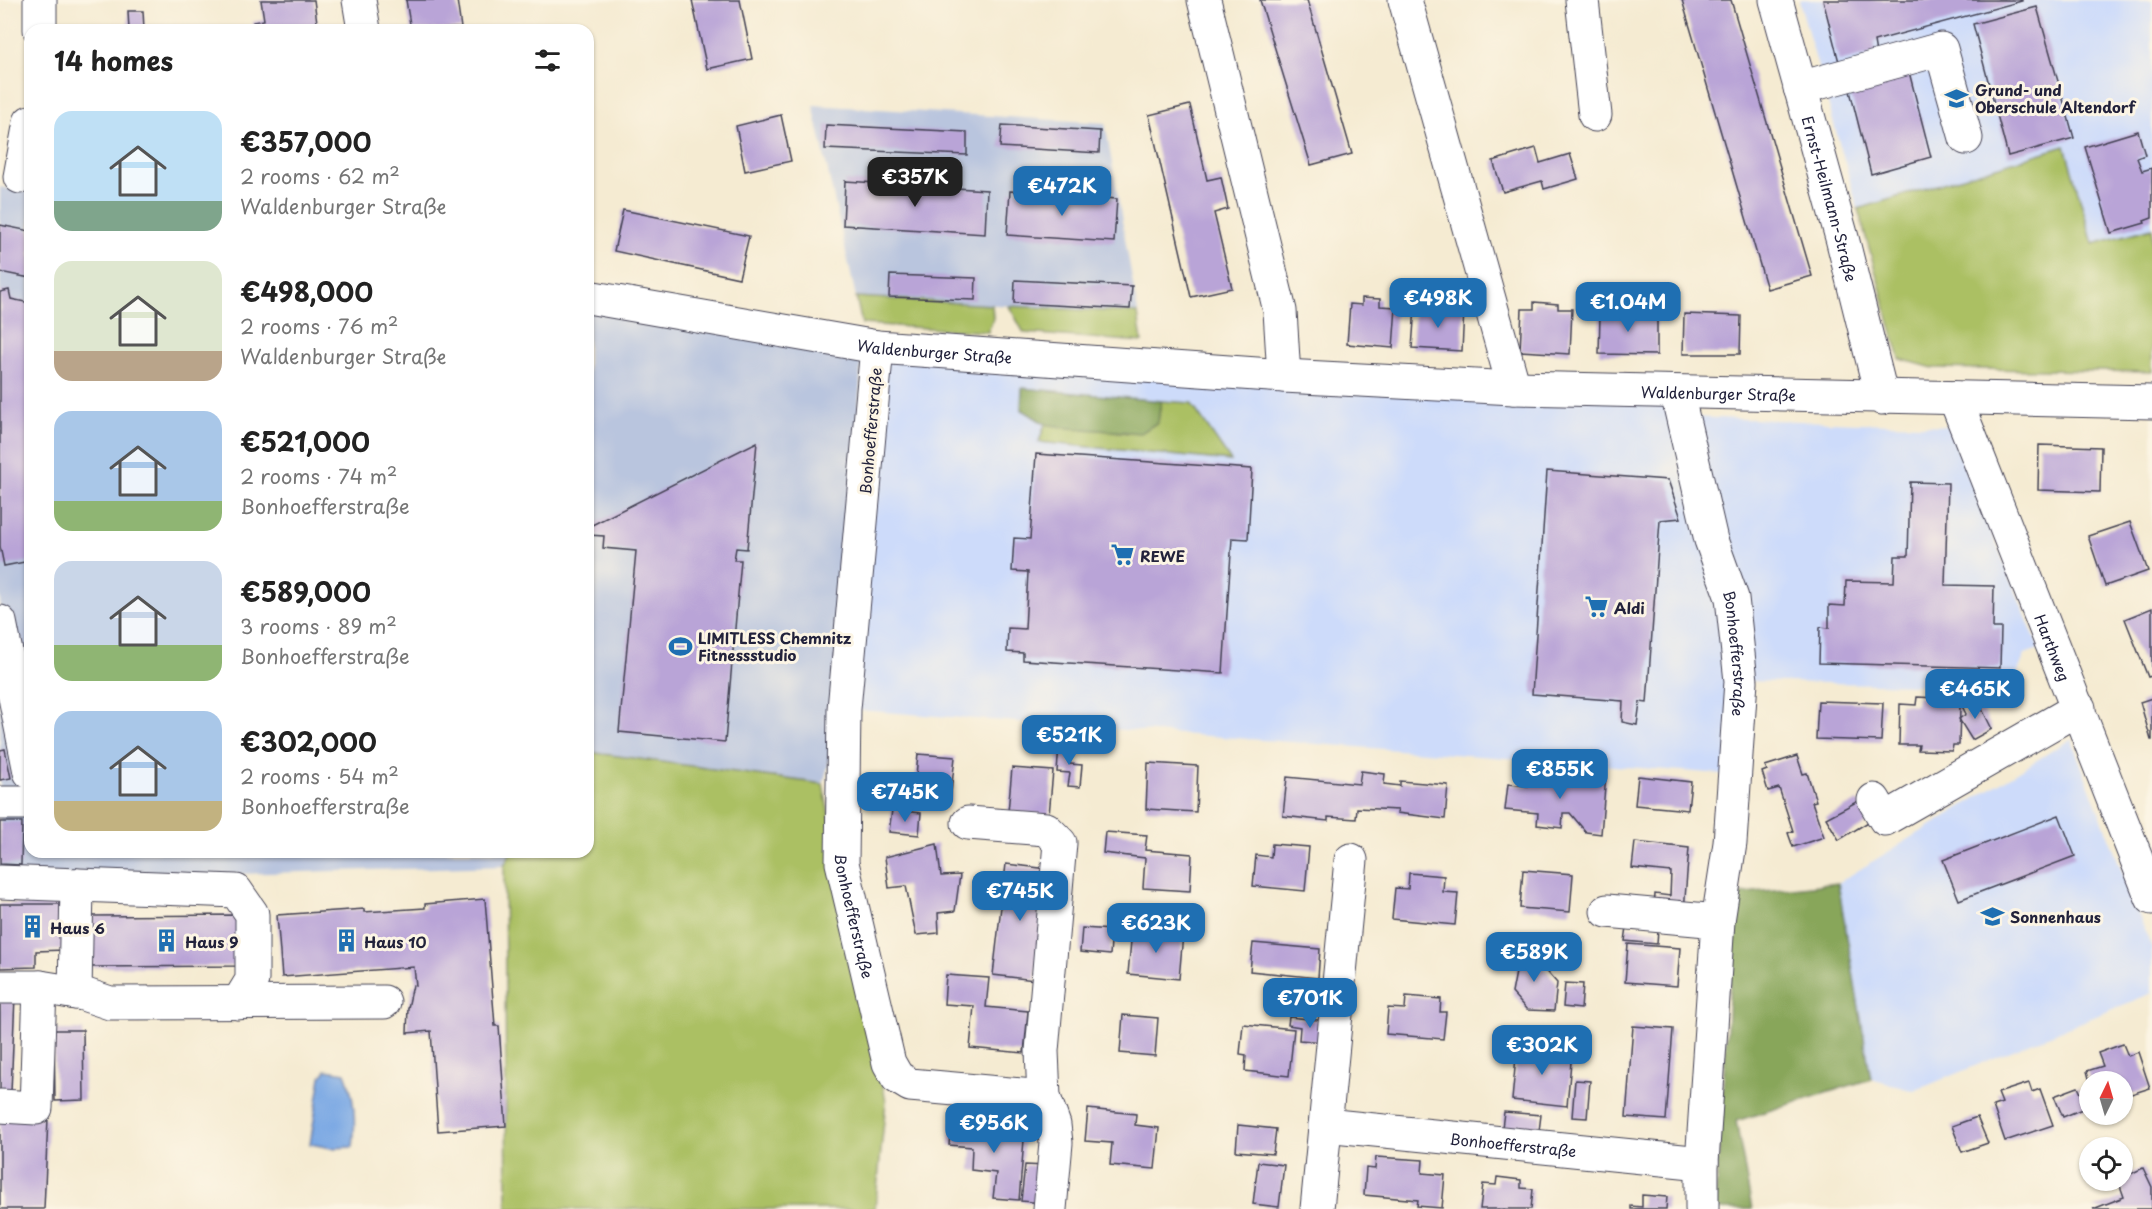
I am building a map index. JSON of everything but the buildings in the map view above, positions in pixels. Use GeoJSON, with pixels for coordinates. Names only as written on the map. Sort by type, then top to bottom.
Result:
{"type":"FeatureCollection","features":[{"type":"Feature","properties":{"kind":"street"},"geometry":{"type":"LineString","coordinates":[[40,0],[40,24]]}},
{"type":"Feature","properties":{"kind":"street"},"geometry":{"type":"LineString","coordinates":[[359,0],[363,24]]}},
{"type":"Feature","properties":{"kind":"street"},"geometry":{"type":"LineString","coordinates":[[1204,0],[1280,311],[1284,376]]}},
{"type":"Feature","properties":{"kind":"street"},"geometry":{"type":"LineString","coordinates":[[1405,0],[1514,388]]}},
{"type":"Feature","properties":{"kind":"street"},"geometry":{"type":"LineString","coordinates":[[1582,0],[1595,115]]}},
{"type":"Feature","properties":{"kind":"street","name":"Ernst-Heilmann-Straße"},"geometry":{"type":"LineString","coordinates":[[1776,0],[1814,83],[1882,398]]}},
{"type":"Feature","properties":{"kind":"street"},"geometry":{"type":"LineString","coordinates":[[1814,83],[1941,49],[1966,138]]}},
{"type":"Feature","properties":{"kind":"street"},"geometry":{"type":"LineString","coordinates":[[17,176],[24,147]]}},
{"type":"Feature","properties":{"kind":"street","name":"Waldenburger Straße"},"geometry":{"type":"LineString","coordinates":[[594,298],[877,347],[1284,376],[1514,388],[1677,393],[2152,402]]}},
{"type":"Feature","properties":{"kind":"street","name":"Bonhoefferstraße"},"geometry":{"type":"LineString","coordinates":[[877,347],[844,709],[842,863],[890,1063],[897,1077],[910,1085],[1044,1097]]}},
{"type":"Feature","properties":{"kind":"street","name":"Bonhoefferstraße"},"geometry":{"type":"LineString","coordinates":[[1677,393],[1711,540],[1732,598],[1742,681],[1730,843],[1718,921],[1702,1163],[1702,1209]]}},
{"type":"Feature","properties":{"kind":"street","name":"Harthweg"},"geometry":{"type":"LineString","coordinates":[[1954,398],[2079,708],[2152,898]]}},
{"type":"Feature","properties":{"kind":"street"},"geometry":{"type":"LineString","coordinates":[[0,622],[24,741]]}},
{"type":"Feature","properties":{"kind":"street"},"geometry":{"type":"LineString","coordinates":[[1874,800],[1885,819],[2079,708]]}},
{"type":"Feature","properties":{"kind":"street"},"geometry":{"type":"LineString","coordinates":[[0,803],[24,803]]}},
{"type":"Feature","properties":{"kind":"street"},"geometry":{"type":"LineString","coordinates":[[968,823],[1046,830],[1060,843],[1042,1051],[1044,1097],[1054,1125],[1056,1143],[1050,1209]]}},
{"type":"Feature","properties":{"kind":"street"},"geometry":{"type":"LineString","coordinates":[[1317,1209],[1351,860]]}},
{"type":"Feature","properties":{"kind":"street"},"geometry":{"type":"LineString","coordinates":[[0,882],[236,891],[252,914],[252,980],[238,1003]]}},
{"type":"Feature","properties":{"kind":"street"},"geometry":{"type":"LineString","coordinates":[[75,993],[77,885]]}},
{"type":"Feature","properties":{"kind":"street"},"geometry":{"type":"LineString","coordinates":[[1607,911],[1718,921]]}},
{"type":"Feature","properties":{"kind":"street"},"geometry":{"type":"LineString","coordinates":[[0,987],[40,987],[75,993],[110,1003],[384,1002]]}},
{"type":"Feature","properties":{"kind":"street"},"geometry":{"type":"LineString","coordinates":[[0,1106],[36,1108],[40,987]]}},
{"type":"Feature","properties":{"kind":"street","name":"Bonhoefferstraße"},"geometry":{"type":"LineString","coordinates":[[1325,1125],[1702,1163]]}},
{"type":"Feature","properties":{"kind":"shaded area","name":"Grund- und Oberschule Altendorf"},"geometry":{"type":"Polygon","coordinates":[[[1799,0],[2152,0],[2152,228],[2093,245],[2064,146],[1858,209],[1799,0]]]}},
{"type":"Feature","properties":{"kind":"shaded area"},"geometry":{"type":"Polygon","coordinates":[[[813,105],[1105,123],[1138,313],[856,297],[813,105]]]}},
{"type":"Feature","properties":{"kind":"shaded area"},"geometry":{"type":"Polygon","coordinates":[[[0,187],[24,191],[24,858],[508,858],[504,866],[0,881],[0,187]]]}},
{"type":"Feature","properties":{"kind":"shaded area"},"geometry":{"type":"Polygon","coordinates":[[[594,296],[862,345],[844,709],[823,784],[594,753],[594,296]]]}},
{"type":"Feature","properties":{"kind":"shaded area"},"geometry":{"type":"Polygon","coordinates":[[[877,347],[1677,393],[1683,417],[1948,426],[2039,649],[2025,654],[2012,687],[1742,681],[1736,775],[844,709],[877,347]]]}},
{"type":"Feature","properties":{"kind":"shaded area","name":"Sonnenhaus"},"geometry":{"type":"Polygon","coordinates":[[[2071,739],[2152,949],[2152,993],[1914,1091],[1871,1079],[1838,883],[2071,739]]]}},
{"type":"Feature","properties":{"kind":"green space"},"geometry":{"type":"Polygon","coordinates":[[[2065,146],[2093,244],[2152,228],[2152,372],[1933,368],[1900,359],[1858,209],[2065,146]]]}},
{"type":"Feature","properties":{"kind":"green space"},"geometry":{"type":"Polygon","coordinates":[[[856,297],[992,305],[993,318],[988,332],[862,324],[856,297]]]}},
{"type":"Feature","properties":{"kind":"green space"},"geometry":{"type":"Polygon","coordinates":[[[1009,306],[1138,313],[1142,342],[1024,333],[1009,306]]]}},
{"type":"Feature","properties":{"kind":"green space"},"geometry":{"type":"Polygon","coordinates":[[[1022,388],[1161,401],[1158,422],[1141,433],[1068,428],[1045,424],[1021,409],[1022,388]]]}},
{"type":"Feature","properties":{"kind":"green space"},"geometry":{"type":"Polygon","coordinates":[[[1161,401],[1191,403],[1231,461],[1039,442],[1045,424],[1129,433],[1158,422],[1161,401]]]}},
{"type":"Feature","properties":{"kind":"green space"},"geometry":{"type":"Polygon","coordinates":[[[594,753],[823,784],[886,1101],[875,1209],[507,1209],[504,866],[508,858],[594,858],[594,753]]]}},
{"type":"Feature","properties":{"kind":"green space"},"geometry":{"type":"Polygon","coordinates":[[[1838,883],[1871,1079],[1736,1121],[1752,1209],[1715,1209],[1736,894],[1838,883]]]}},
{"type":"Feature","properties":{"kind":"water"},"geometry":{"type":"Polygon","coordinates":[[[326,1070],[345,1073],[354,1110],[353,1147],[331,1148],[310,1144],[321,1077],[326,1070]]]}},
{"type":"Feature","properties":{"kind":"place","name":"Grund- und Oberschule Altendorf"},"geometry":{"type":"Point","coordinates":[1957,98]}},
{"type":"Feature","properties":{"kind":"place","name":"REWE"},"geometry":{"type":"Point","coordinates":[1122,555]}},
{"type":"Feature","properties":{"kind":"place","name":"Aldi"},"geometry":{"type":"Point","coordinates":[1596,607]}},
{"type":"Feature","properties":{"kind":"place","name":"LIMITLESS Chemnitz Fitnessstudio"},"geometry":{"type":"Point","coordinates":[680,646]}},
{"type":"Feature","properties":{"kind":"place","name":"Sonnenhaus"},"geometry":{"type":"Point","coordinates":[1992,916]}},
{"type":"Feature","properties":{"kind":"place","name":"Haus 6"},"geometry":{"type":"Point","coordinates":[32,927]}},
{"type":"Feature","properties":{"kind":"place","name":"Haus 9"},"geometry":{"type":"Point","coordinates":[167,941]}},
{"type":"Feature","properties":{"kind":"place","name":"Haus 10"},"geometry":{"type":"Point","coordinates":[346,941]}}]}
